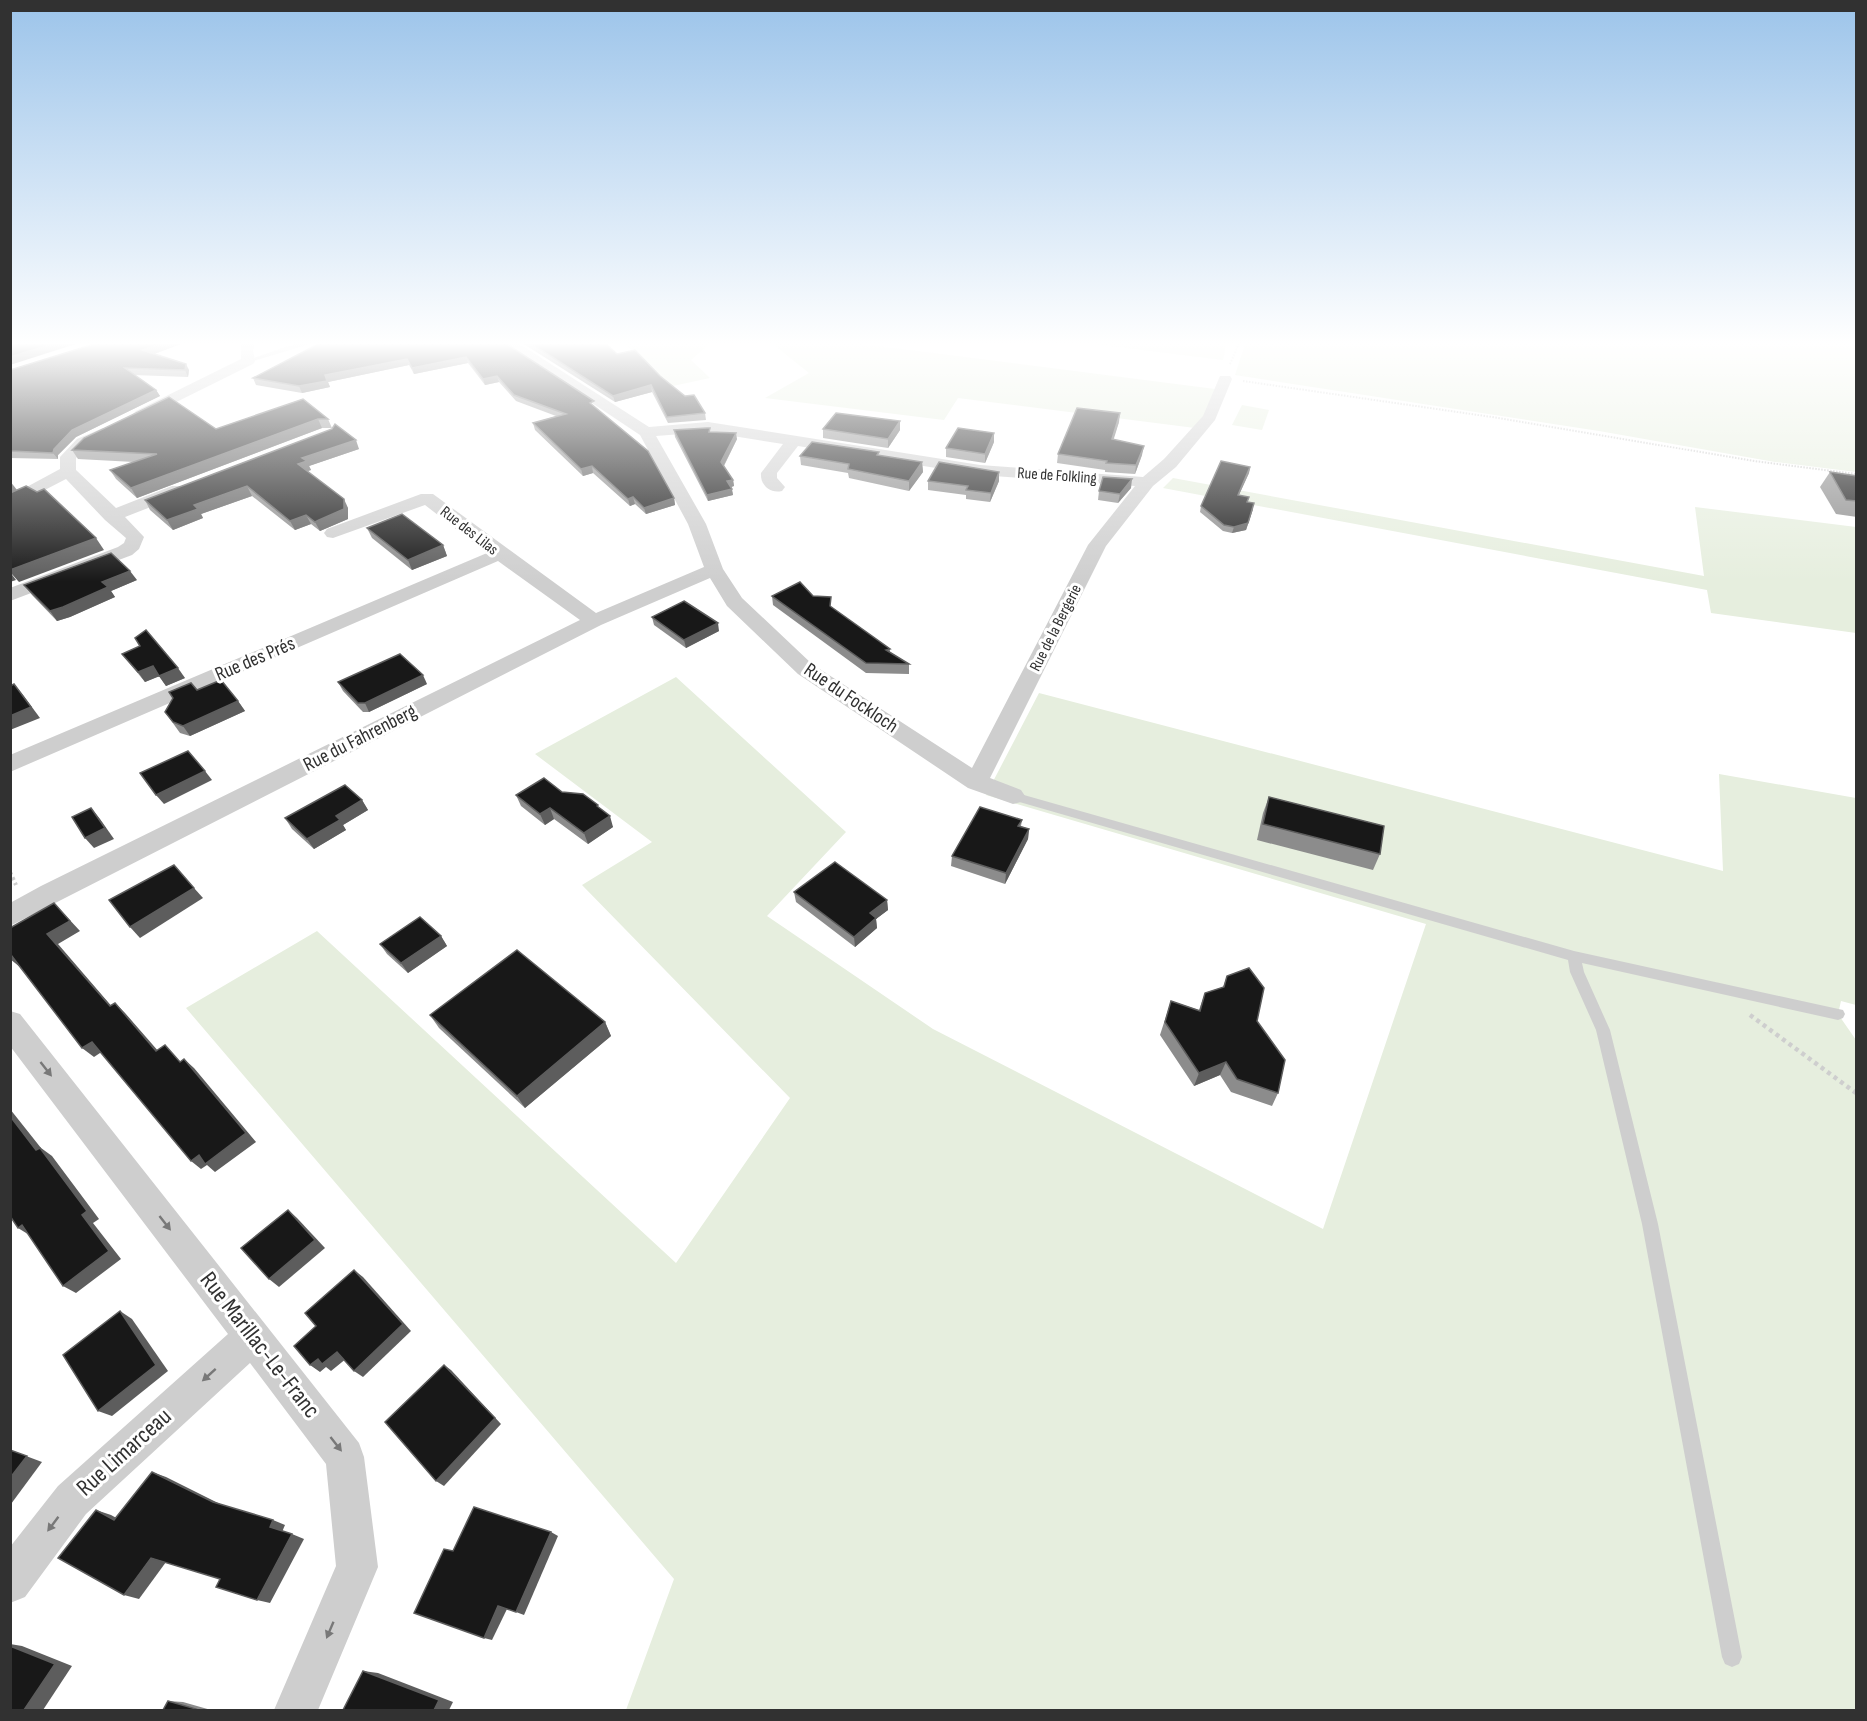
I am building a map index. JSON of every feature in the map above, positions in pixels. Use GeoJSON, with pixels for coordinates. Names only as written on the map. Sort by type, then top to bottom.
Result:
{"type":"FeatureCollection","features":[{"type":"Feature","properties":{"kind":"street"},"geometry":{"type":"LineString","coordinates":[[10,595],[125,551],[133,545],[135,537],[111,516],[68,471],[68,457],[83,442],[126,421]]}},
{"type":"Feature","properties":{"kind":"street"},"geometry":{"type":"LineString","coordinates":[[630,421],[646,432]]}},
{"type":"Feature","properties":{"kind":"street","name":"Rue de la Bergerie"},"geometry":{"type":"LineString","coordinates":[[976,782],[1097,545],[1147,482],[1170,463],[1206,421]]}},
{"type":"Feature","properties":{"kind":"street","name":"Rue de Folkling"},"geometry":{"type":"LineString","coordinates":[[646,432],[708,427],[980,470],[1147,482]]}},
{"type":"Feature","properties":{"kind":"street","name":"Rue du Fockloch"},"geometry":{"type":"LineString","coordinates":[[646,432],[697,524],[714,569],[734,602],[805,669],[976,782],[1013,796]]}},
{"type":"Feature","properties":{"kind":"street"},"geometry":{"type":"LineString","coordinates":[[776,487],[769,479],[769,473],[795,439]]}},
{"type":"Feature","properties":{"kind":"street"},"geometry":{"type":"LineString","coordinates":[[10,503],[68,471]]}},
{"type":"Feature","properties":{"kind":"street"},"geometry":{"type":"LineString","coordinates":[[111,516],[198,482]]}},
{"type":"Feature","properties":{"kind":"street"},"geometry":{"type":"LineString","coordinates":[[10,493],[45,484]]}},
{"type":"Feature","properties":{"kind":"street","name":"Rue des Lilas"},"geometry":{"type":"LineString","coordinates":[[333,533],[427,498],[500,555],[594,621]]}},
{"type":"Feature","properties":{"kind":"street","name":"Rue des Prés"},"geometry":{"type":"LineString","coordinates":[[10,764],[500,555]]}},
{"type":"Feature","properties":{"kind":"street","name":"Rue du Fahrenberg"},"geometry":{"type":"LineString","coordinates":[[10,916],[50,893],[594,621],[714,569]]}},
{"type":"Feature","properties":{"kind":"street","name":"Rue Marillac-Le-Franc"},"geometry":{"type":"LineString","coordinates":[[10,1023],[345,1457],[357,1567],[296,1710]]}},
{"type":"Feature","properties":{"kind":"street","name":"Rue Limarceau"},"geometry":{"type":"LineString","coordinates":[[10,1582],[72,1500],[253,1336]]}},
{"type":"Feature","properties":{"kind":"lane"},"geometry":{"type":"LineString","coordinates":[[1013,796],[1574,956],[1838,1014]]}},
{"type":"Feature","properties":{"kind":"lane"},"geometry":{"type":"LineString","coordinates":[[1574,956],[1577,972],[1603,1030],[1650,1224],[1732,1656]]}},
{"type":"Feature","properties":{"kind":"path"},"geometry":{"type":"LineString","coordinates":[[1509,421],[1754,461],[1857,474]]}},
{"type":"Feature","properties":{"kind":"path"},"geometry":{"type":"LineString","coordinates":[[1747,1013],[1857,1093]]}},
{"type":"Feature","properties":{"kind":"green space"},"geometry":{"type":"Polygon","coordinates":[[[1142,421],[1201,421],[1195,428],[1142,421]]]}},
{"type":"Feature","properties":{"kind":"green space"},"geometry":{"type":"Polygon","coordinates":[[[1234,421],[1265,421],[1262,430],[1232,425],[1234,421]]]}},
{"type":"Feature","properties":{"kind":"green space"},"geometry":{"type":"Polygon","coordinates":[[[1536,421],[1856,421],[1856,472],[1775,462],[1536,421]]]}},
{"type":"Feature","properties":{"kind":"green space"},"geometry":{"type":"Polygon","coordinates":[[[1173,478],[1704,576],[1695,507],[1856,527],[1856,633],[1711,613],[1707,590],[1163,488],[1173,478]]]}},
{"type":"Feature","properties":{"kind":"green space"},"geometry":{"type":"Polygon","coordinates":[[[676,677],[846,832],[767,916],[933,1029],[1323,1229],[1426,924],[986,795],[1039,693],[1723,871],[1719,774],[1856,798],[1856,1005],[1841,1001],[1838,1014],[1856,1040],[1856,1710],[626,1710],[674,1579],[186,1008],[317,931],[676,1263],[790,1098],[582,885],[652,842],[535,754],[676,677]]]}},
{"type":"Feature","properties":{"kind":"building"},"geometry":{"type":"Polygon","coordinates":[[[10,421],[90,421],[72,430],[53,453],[10,451],[10,421]]]}},
{"type":"Feature","properties":{"kind":"building"},"geometry":{"type":"Polygon","coordinates":[[[119,421],[205,421],[216,429],[238,421],[312,421],[131,488],[110,470],[157,454],[72,450],[84,438],[119,421]]]}},
{"type":"Feature","properties":{"kind":"building"},"geometry":{"type":"Polygon","coordinates":[[[612,421],[648,451],[674,498],[644,508],[633,497],[628,499],[592,466],[581,469],[533,423],[612,421]]]}},
{"type":"Feature","properties":{"kind":"building"},"geometry":{"type":"Polygon","coordinates":[[[829,421],[900,421],[888,439],[823,429],[829,421]]]}},
{"type":"Feature","properties":{"kind":"building"},"geometry":{"type":"Polygon","coordinates":[[[1072,421],[1117,421],[1112,439],[1144,446],[1136,465],[1106,463],[1107,461],[1058,454],[1072,421]]]}},
{"type":"Feature","properties":{"kind":"building"},"geometry":{"type":"Polygon","coordinates":[[[335,424],[356,440],[302,458],[307,461],[298,464],[344,499],[344,509],[315,522],[306,515],[290,521],[247,486],[194,505],[198,509],[167,520],[145,500],[332,429],[335,424]]]}},
{"type":"Feature","properties":{"kind":"building"},"geometry":{"type":"Polygon","coordinates":[[[710,428],[709,432],[736,433],[721,462],[733,480],[727,481],[732,489],[707,495],[674,430],[710,428]]]}},
{"type":"Feature","properties":{"kind":"building"},"geometry":{"type":"Polygon","coordinates":[[[958,428],[994,433],[985,454],[946,448],[958,428]]]}},
{"type":"Feature","properties":{"kind":"building"},"geometry":{"type":"Polygon","coordinates":[[[812,442],[879,452],[877,455],[922,462],[909,481],[848,469],[849,464],[800,456],[812,442]]]}},
{"type":"Feature","properties":{"kind":"building"},"geometry":{"type":"Polygon","coordinates":[[[1221,461],[1250,467],[1238,495],[1249,497],[1247,502],[1254,503],[1248,523],[1234,527],[1224,525],[1201,506],[1221,461]]]}},
{"type":"Feature","properties":{"kind":"building"},"geometry":{"type":"Polygon","coordinates":[[[939,462],[999,472],[991,493],[966,490],[968,486],[928,481],[939,462]]]}},
{"type":"Feature","properties":{"kind":"building"},"geometry":{"type":"Polygon","coordinates":[[[1830,472],[1857,476],[1857,501],[1846,500],[1830,472]]]}},
{"type":"Feature","properties":{"kind":"building"},"geometry":{"type":"Polygon","coordinates":[[[1103,477],[1132,479],[1120,494],[1099,491],[1103,477]]]}},
{"type":"Feature","properties":{"kind":"building"},"geometry":{"type":"Polygon","coordinates":[[[26,486],[37,492],[44,489],[96,538],[10,570],[10,493],[26,486]]]}},
{"type":"Feature","properties":{"kind":"building"},"geometry":{"type":"Polygon","coordinates":[[[402,514],[443,545],[408,560],[367,528],[402,514]]]}},
{"type":"Feature","properties":{"kind":"building"},"geometry":{"type":"Polygon","coordinates":[[[111,553],[130,571],[102,582],[108,587],[63,607],[50,611],[24,585],[111,553]]]}},
{"type":"Feature","properties":{"kind":"building"},"geometry":{"type":"Polygon","coordinates":[[[800,582],[813,596],[831,597],[830,606],[890,649],[886,650],[909,664],[866,663],[772,596],[800,582]]]}},
{"type":"Feature","properties":{"kind":"building"},"geometry":{"type":"Polygon","coordinates":[[[684,601],[718,623],[684,640],[652,617],[684,601]]]}},
{"type":"Feature","properties":{"kind":"building"},"geometry":{"type":"Polygon","coordinates":[[[146,630],[178,668],[159,676],[153,666],[138,672],[122,654],[140,646],[135,638],[146,630]]]}},
{"type":"Feature","properties":{"kind":"building"},"geometry":{"type":"Polygon","coordinates":[[[400,654],[423,675],[365,703],[358,703],[338,682],[400,654]]]}},
{"type":"Feature","properties":{"kind":"building"},"geometry":{"type":"Polygon","coordinates":[[[221,680],[238,701],[183,726],[173,722],[165,712],[173,698],[169,692],[191,683],[197,690],[221,680]]]}},
{"type":"Feature","properties":{"kind":"building"},"geometry":{"type":"Polygon","coordinates":[[[14,684],[31,707],[10,716],[10,686],[14,684]]]}},
{"type":"Feature","properties":{"kind":"building"},"geometry":{"type":"Polygon","coordinates":[[[188,751],[205,771],[156,795],[140,773],[188,751]]]}},
{"type":"Feature","properties":{"kind":"building"},"geometry":{"type":"Polygon","coordinates":[[[544,778],[562,792],[583,794],[610,816],[584,833],[550,808],[540,814],[516,795],[544,778]]]}},
{"type":"Feature","properties":{"kind":"building"},"geometry":{"type":"Polygon","coordinates":[[[345,785],[362,800],[336,816],[340,820],[307,839],[285,818],[345,785]]]}},
{"type":"Feature","properties":{"kind":"building"},"geometry":{"type":"Polygon","coordinates":[[[1269,797],[1384,826],[1380,854],[1263,824],[1269,797]]]}},
{"type":"Feature","properties":{"kind":"building"},"geometry":{"type":"Polygon","coordinates":[[[980,807],[1022,820],[1018,826],[1029,829],[1006,873],[952,856],[980,807]]]}},
{"type":"Feature","properties":{"kind":"building"},"geometry":{"type":"Polygon","coordinates":[[[91,808],[105,828],[85,838],[72,817],[91,808]]]}},
{"type":"Feature","properties":{"kind":"building"},"geometry":{"type":"Polygon","coordinates":[[[835,862],[887,900],[870,913],[876,918],[854,937],[794,892],[835,862]]]}},
{"type":"Feature","properties":{"kind":"building"},"geometry":{"type":"Polygon","coordinates":[[[174,865],[194,888],[130,927],[109,900],[174,865]]]}},
{"type":"Feature","properties":{"kind":"building"},"geometry":{"type":"Polygon","coordinates":[[[54,903],[70,921],[47,934],[110,1006],[115,1003],[156,1051],[165,1045],[180,1062],[184,1059],[246,1133],[205,1164],[199,1155],[191,1161],[92,1042],[82,1048],[10,956],[10,928],[54,903]]]}},
{"type":"Feature","properties":{"kind":"building"},"geometry":{"type":"Polygon","coordinates":[[[420,917],[441,936],[401,963],[380,944],[420,917]]]}},
{"type":"Feature","properties":{"kind":"building"},"geometry":{"type":"Polygon","coordinates":[[[517,950],[605,1022],[517,1096],[430,1015],[517,950]]]}},
{"type":"Feature","properties":{"kind":"building"},"geometry":{"type":"Polygon","coordinates":[[[1249,968],[1264,988],[1257,1021],[1285,1060],[1278,1093],[1237,1079],[1226,1062],[1199,1073],[1165,1022],[1171,1001],[1200,1011],[1205,993],[1224,987],[1227,976],[1249,968]]]}},
{"type":"Feature","properties":{"kind":"building"},"geometry":{"type":"Polygon","coordinates":[[[10,1116],[36,1150],[40,1148],[87,1211],[82,1215],[109,1251],[63,1286],[22,1225],[18,1228],[10,1216],[10,1116]]]}},
{"type":"Feature","properties":{"kind":"building"},"geometry":{"type":"Polygon","coordinates":[[[288,1210],[315,1240],[269,1279],[241,1248],[288,1210]]]}},
{"type":"Feature","properties":{"kind":"building"},"geometry":{"type":"Polygon","coordinates":[[[354,1270],[403,1324],[354,1371],[337,1352],[322,1364],[318,1359],[310,1365],[294,1346],[316,1326],[305,1313],[354,1270]]]}},
{"type":"Feature","properties":{"kind":"building"},"geometry":{"type":"Polygon","coordinates":[[[120,1311],[156,1365],[98,1411],[63,1355],[120,1311]]]}},
{"type":"Feature","properties":{"kind":"building"},"geometry":{"type":"Polygon","coordinates":[[[444,1365],[495,1418],[436,1481],[385,1422],[444,1365]]]}},
{"type":"Feature","properties":{"kind":"building"},"geometry":{"type":"Polygon","coordinates":[[[10,1450],[27,1456],[10,1478],[10,1450]]]}},
{"type":"Feature","properties":{"kind":"building"},"geometry":{"type":"Polygon","coordinates":[[[152,1472],[213,1502],[273,1520],[270,1527],[292,1534],[257,1600],[216,1587],[220,1579],[151,1558],[124,1595],[58,1558],[96,1510],[114,1520],[152,1472]]]}},
{"type":"Feature","properties":{"kind":"building"},"geometry":{"type":"Polygon","coordinates":[[[474,1507],[551,1532],[516,1612],[498,1606],[484,1638],[414,1613],[444,1549],[453,1551],[474,1507]]]}},
{"type":"Feature","properties":{"kind":"building"},"geometry":{"type":"Polygon","coordinates":[[[10,1646],[55,1664],[24,1710],[10,1710],[10,1646]]]}},
{"type":"Feature","properties":{"kind":"building"},"geometry":{"type":"Polygon","coordinates":[[[363,1671],[439,1700],[434,1710],[343,1710],[363,1671]]]}},
{"type":"Feature","properties":{"kind":"building"},"geometry":{"type":"Polygon","coordinates":[[[168,1701],[196,1709],[163,1710],[168,1701]]]}}]}
